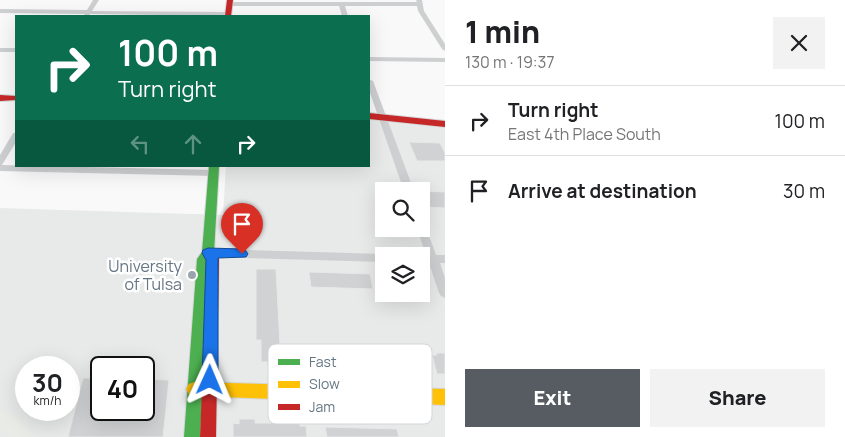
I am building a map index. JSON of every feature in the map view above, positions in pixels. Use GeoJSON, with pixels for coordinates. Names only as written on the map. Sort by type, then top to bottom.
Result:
{"type":"FeatureCollection","features":[{"type":"Feature","properties":{"kind":"street"},"geometry":{"type":"LineString","coordinates":[[87,14],[96,0]]}},
{"type":"Feature","properties":{"kind":"street"},"geometry":{"type":"LineString","coordinates":[[0,11],[87,14],[341,3],[419,2],[424,16],[445,49]]}},
{"type":"Feature","properties":{"kind":"street"},"geometry":{"type":"LineString","coordinates":[[341,3],[345,15]]}},
{"type":"Feature","properties":{"kind":"street"},"geometry":{"type":"LineString","coordinates":[[0,50],[15,50]]}},
{"type":"Feature","properties":{"kind":"street"},"geometry":{"type":"LineString","coordinates":[[370,59],[445,60]]}},
{"type":"Feature","properties":{"kind":"street"},"geometry":{"type":"LineString","coordinates":[[370,84],[405,182]]}},
{"type":"Feature","properties":{"kind":"street"},"geometry":{"type":"LineString","coordinates":[[0,98],[15,98]]}},
{"type":"Feature","properties":{"kind":"street"},"geometry":{"type":"LineString","coordinates":[[370,116],[445,124]]}},
{"type":"Feature","properties":{"kind":"street"},"geometry":{"type":"LineString","coordinates":[[0,163],[15,137]]}},
{"type":"Feature","properties":{"kind":"street"},"geometry":{"type":"LineString","coordinates":[[0,168],[214,170],[208,253],[203,259],[192,437]]}},
{"type":"Feature","properties":{"kind":"street"},"geometry":{"type":"LineString","coordinates":[[208,253],[375,258]]}},
{"type":"Feature","properties":{"kind":"street"},"geometry":{"type":"LineString","coordinates":[[208,253],[213,259],[208,437]]}},
{"type":"Feature","properties":{"kind":"street"},"geometry":{"type":"LineString","coordinates":[[430,259],[445,259]]}},
{"type":"Feature","properties":{"kind":"street"},"geometry":{"type":"LineString","coordinates":[[430,265],[445,293]]}},
{"type":"Feature","properties":{"kind":"street"},"geometry":{"type":"LineString","coordinates":[[194,389],[268,392]]}},
{"type":"Feature","properties":{"kind":"street"},"geometry":{"type":"LineString","coordinates":[[432,397],[445,397]]}},
{"type":"Feature","properties":{"kind":"shaded area","name":"University of Tulsa"},"geometry":{"type":"Polygon","coordinates":[[[370,120],[445,128],[445,437],[0,437],[0,208],[223,215],[226,167],[370,167],[370,120]]]}},
{"type":"Feature","properties":{"kind":"shaded area"},"geometry":{"type":"Polygon","coordinates":[[[0,410],[15,417],[15,421],[20,421],[36,437],[11,437],[0,430],[0,410]]]}},
{"type":"Feature","properties":{"kind":"building"},"geometry":{"type":"Polygon","coordinates":[[[409,142],[440,143],[445,153],[445,161],[417,161],[409,142]]]}},
{"type":"Feature","properties":{"kind":"building"},"geometry":{"type":"Polygon","coordinates":[[[430,191],[445,192],[445,208],[430,207],[430,191]]]}},
{"type":"Feature","properties":{"kind":"building"},"geometry":{"type":"Polygon","coordinates":[[[256,269],[276,269],[280,344],[268,344],[268,366],[267,362],[261,362],[261,340],[256,340],[256,269]]]}},
{"type":"Feature","properties":{"kind":"building"},"geometry":{"type":"Polygon","coordinates":[[[309,272],[370,274],[373,289],[311,287],[309,272]]]}},
{"type":"Feature","properties":{"kind":"building"},"geometry":{"type":"Polygon","coordinates":[[[436,353],[445,353],[445,374],[437,374],[432,355],[437,355],[436,353]]]}},
{"type":"Feature","properties":{"kind":"building"},"geometry":{"type":"Polygon","coordinates":[[[83,378],[90,378],[90,421],[155,421],[155,379],[169,380],[163,437],[68,437],[72,421],[80,421],[80,390],[83,378]]]}},
{"type":"Feature","properties":{"kind":"building"},"geometry":{"type":"Polygon","coordinates":[[[239,419],[255,419],[255,423],[300,424],[300,426],[306,426],[307,437],[233,437],[233,423],[239,424],[239,419]]]}},
{"type":"Feature","properties":{"kind":"building"},"geometry":{"type":"Polygon","coordinates":[[[325,427],[397,429],[399,437],[327,437],[325,427]]]}},
{"type":"Feature","properties":{"kind":"traffic: fast"},"geometry":{"type":"LineString","coordinates":[[192,437],[203,259],[208,253],[214,167]]}},
{"type":"Feature","properties":{"kind":"traffic: slow"},"geometry":{"type":"LineString","coordinates":[[194,389],[268,391]]}},
{"type":"Feature","properties":{"kind":"traffic: slow"},"geometry":{"type":"LineString","coordinates":[[432,397],[445,397]]}},
{"type":"Feature","properties":{"kind":"traffic: jam"},"geometry":{"type":"LineString","coordinates":[[228,15],[230,0]]}},
{"type":"Feature","properties":{"kind":"traffic: jam"},"geometry":{"type":"LineString","coordinates":[[0,98],[15,98]]}},
{"type":"Feature","properties":{"kind":"traffic: jam"},"geometry":{"type":"LineString","coordinates":[[370,116],[445,124]]}},
{"type":"Feature","properties":{"kind":"traffic: jam"},"geometry":{"type":"LineString","coordinates":[[208,253],[213,259],[208,437]]}},
{"type":"Feature","properties":{"kind":"place","name":"University of Tulsa"},"geometry":{"type":"Point","coordinates":[192,275]}},
{"type":"Feature","properties":{"kind":"route"},"geometry":{"type":"LineString","coordinates":[[210,380],[213,259],[208,253],[242,254]]}}]}
